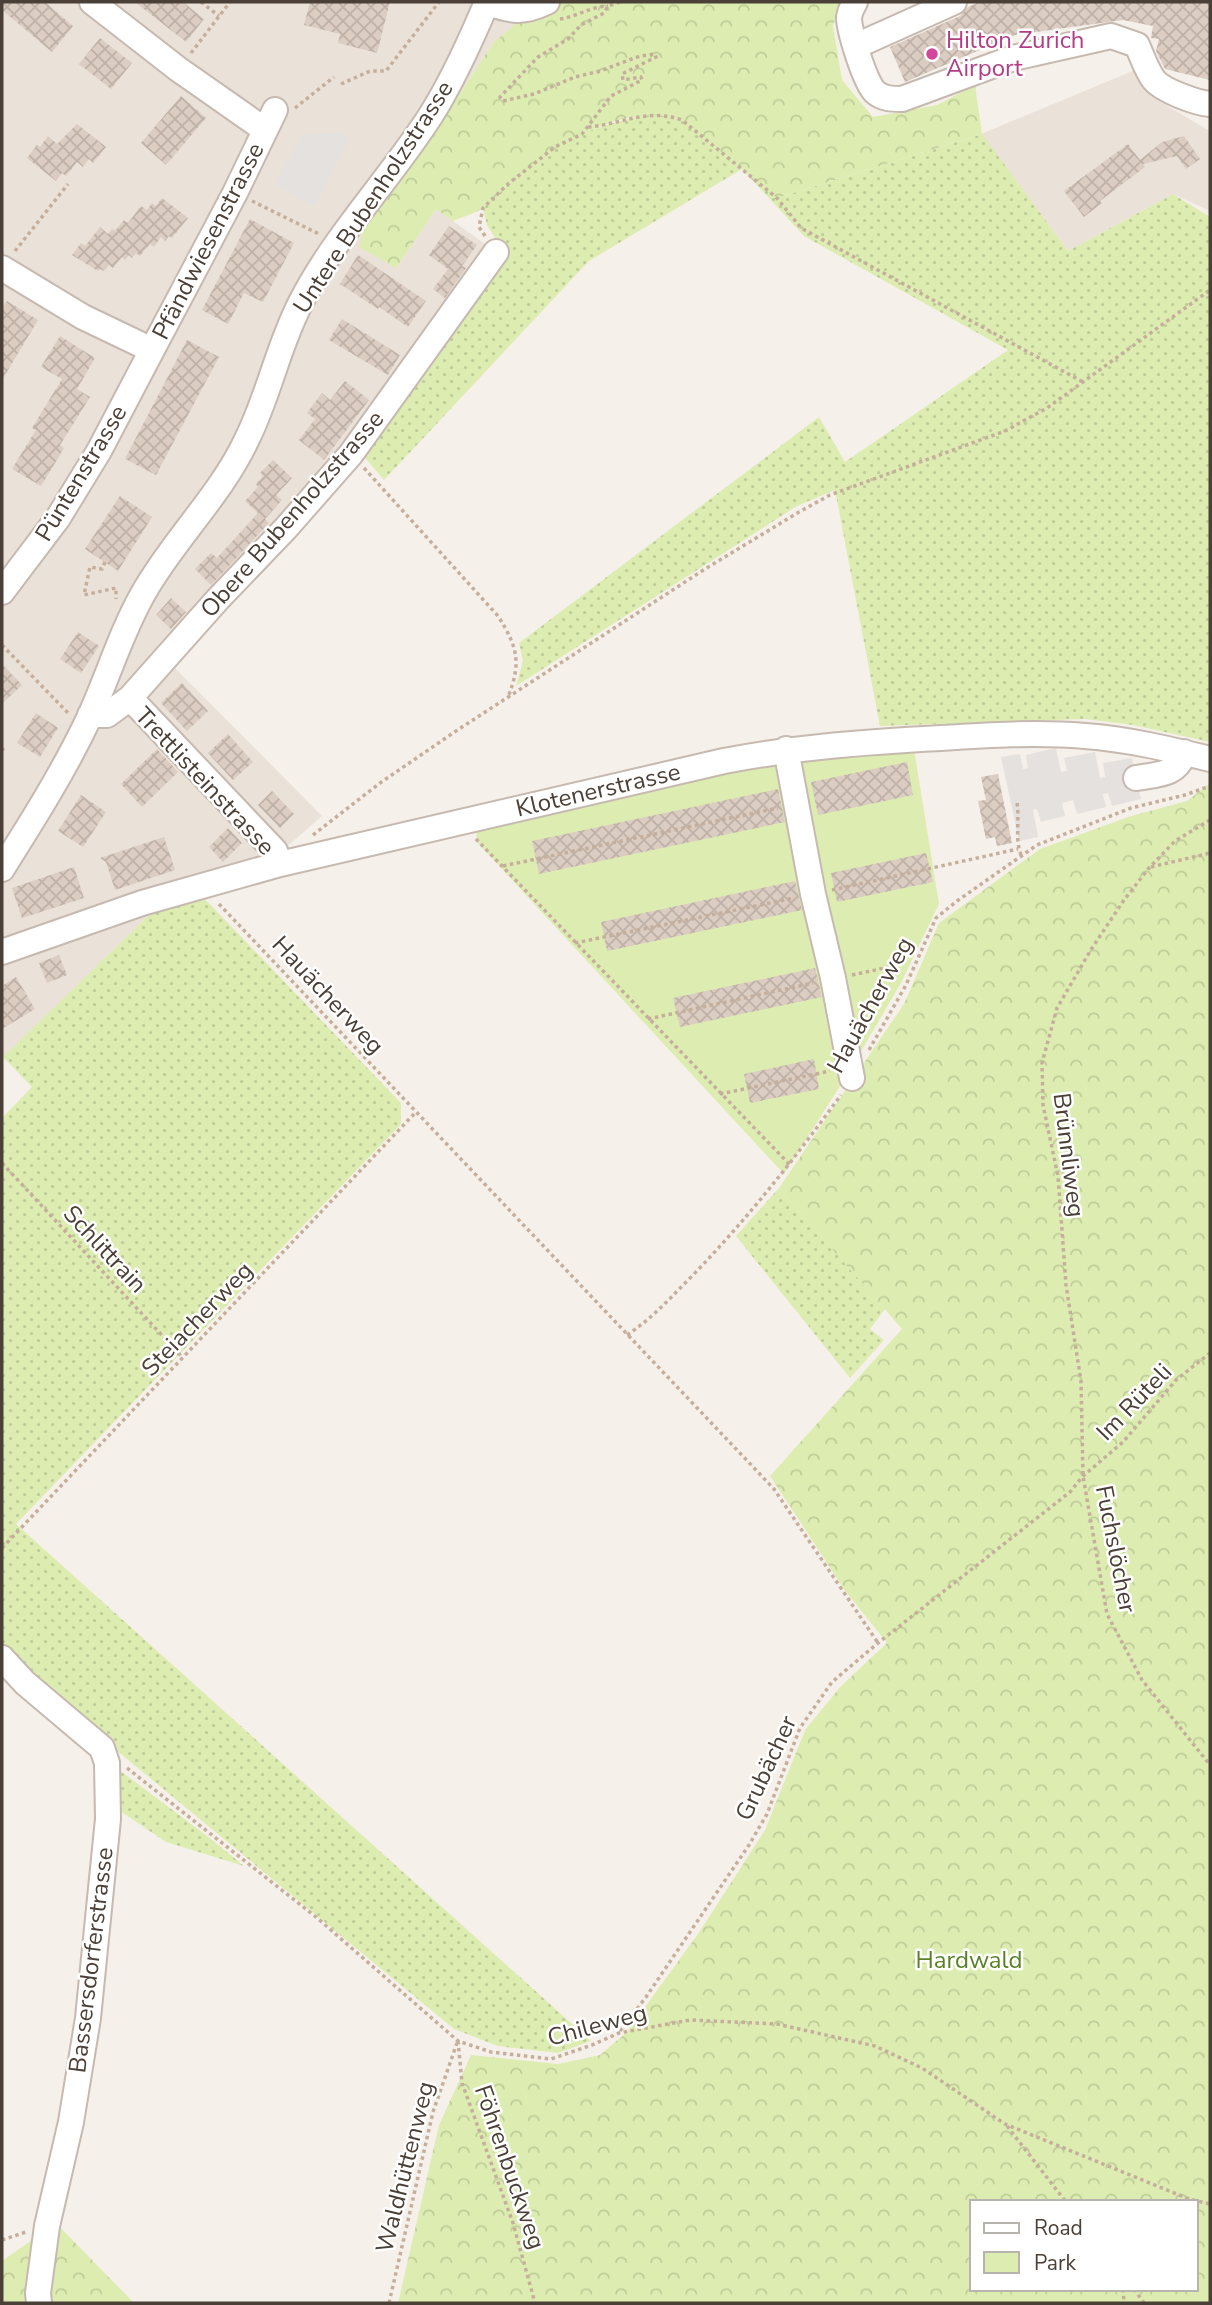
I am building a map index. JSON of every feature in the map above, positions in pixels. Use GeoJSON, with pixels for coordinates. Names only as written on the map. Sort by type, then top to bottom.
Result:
{"type":"FeatureCollection","features":[{"type":"Feature","properties":{"kind":"street","name":"Pfändwiesenstrasse"},"geometry":{"type":"LineString","coordinates":[[2,268],[83,317],[152,350],[278,116],[178,69],[92,2]]}},
{"type":"Feature","properties":{"kind":"street","name":"Untere Bubenholzstrasse"},"geometry":{"type":"LineString","coordinates":[[2,869],[67,765],[142,594],[162,562],[223,480],[247,441],[285,336],[302,300],[336,244],[431,114],[463,57],[487,2],[524,12]]}},
{"type":"Feature","properties":{"kind":"street"},"geometry":{"type":"LineString","coordinates":[[524,12],[547,2]]}},
{"type":"Feature","properties":{"kind":"street"},"geometry":{"type":"LineString","coordinates":[[855,2],[849,21],[867,80],[873,90],[890,99],[902,99],[1013,58],[1111,36],[1137,45],[1154,80],[1164,88],[1210,104]]}},
{"type":"Feature","properties":{"kind":"street"},"geometry":{"type":"LineString","coordinates":[[856,46],[954,2]]}},
{"type":"Feature","properties":{"kind":"street","name":"Obere Bubenholzstrasse"},"geometry":{"type":"LineString","coordinates":[[87,722],[107,715],[130,698],[351,454],[496,252]]}},
{"type":"Feature","properties":{"kind":"street","name":"Püntenstrasse"},"geometry":{"type":"LineString","coordinates":[[2,592],[58,518],[99,451],[152,350]]}},
{"type":"Feature","properties":{"kind":"street","name":"Trettlisteinstrasse"},"geometry":{"type":"LineString","coordinates":[[130,698],[275,851],[280,864]]}},
{"type":"Feature","properties":{"kind":"street","name":"Klotenerstrasse"},"geometry":{"type":"LineString","coordinates":[[2,951],[142,903],[280,864],[786,749],[840,743],[1020,735],[1083,736],[1184,752],[1210,759]]}},
{"type":"Feature","properties":{"kind":"street"},"geometry":{"type":"LineString","coordinates":[[786,749],[795,805],[851,1073]]}},
{"type":"Feature","properties":{"kind":"street"},"geometry":{"type":"LineString","coordinates":[[1136,778],[1178,768],[1184,752]]}},
{"type":"Feature","properties":{"kind":"street"},"geometry":{"type":"LineString","coordinates":[[2,1658],[25,1683],[102,1748]]}},
{"type":"Feature","properties":{"kind":"street","name":"Bassersdorferstrasse"},"geometry":{"type":"LineString","coordinates":[[40,2303],[38,2293],[47,2226],[71,2122],[88,2018],[107,1819],[107,1763],[102,1748]]}},
{"type":"Feature","properties":{"kind":"path"},"geometry":{"type":"LineString","coordinates":[[201,2],[219,16]]}},
{"type":"Feature","properties":{"kind":"path"},"geometry":{"type":"LineString","coordinates":[[178,69],[230,2]]}},
{"type":"Feature","properties":{"kind":"path"},"geometry":{"type":"LineString","coordinates":[[341,84],[370,71],[386,71],[439,2]]}},
{"type":"Feature","properties":{"kind":"path"},"geometry":{"type":"LineString","coordinates":[[524,12],[537,20],[549,21],[576,17],[601,6],[620,2]]}},
{"type":"Feature","properties":{"kind":"path"},"geometry":{"type":"LineString","coordinates":[[496,252],[479,226],[483,208],[508,184],[555,147],[582,135],[611,96],[642,80],[641,77],[623,79],[622,74],[656,57],[655,54],[640,56],[600,71],[575,76],[551,89],[503,101],[500,97],[538,57],[568,39],[581,25],[604,13],[608,6]]}},
{"type":"Feature","properties":{"kind":"path"},"geometry":{"type":"LineString","coordinates":[[278,116],[334,77]]}},
{"type":"Feature","properties":{"kind":"path"},"geometry":{"type":"LineString","coordinates":[[588,127],[648,114],[682,120],[777,198],[801,228],[1084,382]]}},
{"type":"Feature","properties":{"kind":"path"},"geometry":{"type":"LineString","coordinates":[[2,268],[68,184]]}},
{"type":"Feature","properties":{"kind":"path"},"geometry":{"type":"LineString","coordinates":[[235,193],[328,239]]}},
{"type":"Feature","properties":{"kind":"path"},"geometry":{"type":"LineString","coordinates":[[304,841],[380,783],[705,569],[830,495],[1005,431],[1047,408],[1210,290]]}},
{"type":"Feature","properties":{"kind":"path"},"geometry":{"type":"LineString","coordinates":[[351,454],[498,616],[513,639],[517,662],[508,698]]}},
{"type":"Feature","properties":{"kind":"path"},"geometry":{"type":"LineString","coordinates":[[105,562],[102,569],[90,567],[84,595],[116,588],[116,601]]}},
{"type":"Feature","properties":{"kind":"path"},"geometry":{"type":"LineString","coordinates":[[2,645],[87,722]]}},
{"type":"Feature","properties":{"kind":"path","name":"Hauächerweg"},"geometry":{"type":"LineString","coordinates":[[626,1335],[649,1321],[722,1245],[790,1165],[906,985],[936,918],[1037,845],[1131,808],[1210,786]]}},
{"type":"Feature","properties":{"kind":"path"},"geometry":{"type":"LineString","coordinates":[[1017,803],[1020,820],[1017,839],[1022,857]]}},
{"type":"Feature","properties":{"kind":"path"},"geometry":{"type":"LineString","coordinates":[[503,866],[795,805]]}},
{"type":"Feature","properties":{"kind":"path","name":"Brünnliweg"},"geometry":{"type":"LineString","coordinates":[[1083,1476],[1081,1381],[1066,1285],[1058,1176],[1043,1105],[1042,1063],[1057,1008],[1092,948],[1149,868],[1175,841],[1210,820]]}},
{"type":"Feature","properties":{"kind":"path"},"geometry":{"type":"LineString","coordinates":[[466,821],[476,839],[790,1165]]}},
{"type":"Feature","properties":{"kind":"path"},"geometry":{"type":"LineString","coordinates":[[1149,868],[1210,853]]}},
{"type":"Feature","properties":{"kind":"path","name":"Hauächerweg"},"geometry":{"type":"LineString","coordinates":[[235,922],[774,1489],[878,1643]]}},
{"type":"Feature","properties":{"kind":"path"},"geometry":{"type":"LineString","coordinates":[[648,1019],[894,966]]}},
{"type":"Feature","properties":{"kind":"path"},"geometry":{"type":"LineString","coordinates":[[720,1094],[851,1073]]}},
{"type":"Feature","properties":{"kind":"path","name":"Steiacherweg"},"geometry":{"type":"LineString","coordinates":[[2,1548],[416,1113]]}},
{"type":"Feature","properties":{"kind":"path","name":"Schlittrain"},"geometry":{"type":"LineString","coordinates":[[2,1163],[183,1358]]}},
{"type":"Feature","properties":{"kind":"path","name":"Im Rüteli"},"geometry":{"type":"LineString","coordinates":[[1083,1476],[1123,1442],[1176,1380],[1210,1353]]}},
{"type":"Feature","properties":{"kind":"path","name":"Grubächer"},"geometry":{"type":"LineString","coordinates":[[619,2033],[749,1845],[767,1814],[800,1728],[832,1682],[1070,1492],[1083,1476]]}},
{"type":"Feature","properties":{"kind":"path","name":"Fuchslöcher"},"geometry":{"type":"LineString","coordinates":[[1083,1476],[1107,1614],[1142,1680],[1210,1765]]}},
{"type":"Feature","properties":{"kind":"path","name":"Chileweg"},"geometry":{"type":"LineString","coordinates":[[102,1748],[316,1917],[458,2041],[491,2052],[551,2059],[619,2033],[690,2020],[777,2024],[875,2046],[922,2068],[1005,2124],[1193,2200]]}},
{"type":"Feature","properties":{"kind":"path","name":"Waldhüttenweg"},"geometry":{"type":"LineString","coordinates":[[389,2303],[433,2112],[458,2041]]}},
{"type":"Feature","properties":{"kind":"path","name":"Föhrenbuckweg"},"geometry":{"type":"LineString","coordinates":[[458,2041],[462,2083],[513,2223],[536,2303]]}},
{"type":"Feature","properties":{"kind":"path"},"geometry":{"type":"LineString","coordinates":[[1005,2124],[1064,2200]]}},
{"type":"Feature","properties":{"kind":"shaded area"},"geometry":{"type":"Polygon","coordinates":[[[2,2],[547,2],[493,43],[439,125],[396,268],[436,209],[495,251],[347,461],[167,660],[322,816],[268,863],[152,912],[2,1059],[2,2]]]}},
{"type":"Feature","properties":{"kind":"shaded area"},"geometry":{"type":"Polygon","coordinates":[[[1135,70],[1152,97],[1210,131],[1210,211],[1173,194],[1068,251],[981,134],[1135,70]]]}},
{"type":"Feature","properties":{"kind":"shaded area"},"geometry":{"type":"Polygon","coordinates":[[[338,133],[350,139],[315,206],[275,185],[302,134],[338,133]]]}},
{"type":"Feature","properties":{"kind":"shaded area"},"geometry":{"type":"Polygon","coordinates":[[[1056,748],[1061,772],[1067,771],[1064,758],[1095,752],[1100,778],[1105,777],[1103,763],[1132,758],[1141,799],[1112,806],[1108,793],[1103,794],[1106,807],[1077,814],[1073,800],[1062,803],[1065,816],[1041,822],[1037,809],[1033,810],[1038,837],[1019,841],[1001,757],[1020,754],[1023,769],[1028,768],[1026,755],[1056,748]]]}},
{"type":"Feature","properties":{"kind":"green space"},"geometry":{"type":"Polygon","coordinates":[[[547,2],[842,2],[833,26],[842,80],[873,117],[937,105],[975,85],[982,134],[777,198],[682,120],[659,115],[636,116],[590,130],[568,142],[528,168],[476,212],[453,221],[436,209],[396,268],[359,247],[368,213],[439,125],[493,43],[534,8],[547,2]]]}},
{"type":"Feature","properties":{"kind":"green space"},"geometry":{"type":"Polygon","coordinates":[[[648,114],[682,120],[742,169],[589,261],[384,480],[360,452],[505,254],[487,225],[483,208],[526,168],[565,142],[600,127],[648,114]]]}},
{"type":"Feature","properties":{"kind":"green space"},"geometry":{"type":"Polygon","coordinates":[[[982,134],[1068,251],[1173,194],[1210,217],[1210,742],[1133,725],[1085,719],[880,726],[835,490],[797,506],[516,686],[523,661],[519,643],[819,417],[845,462],[1008,350],[804,236],[743,170],[777,198],[982,134]]]}},
{"type":"Feature","properties":{"kind":"green space"},"geometry":{"type":"Polygon","coordinates":[[[914,749],[939,904],[901,983],[849,1072],[784,1174],[475,840],[475,826],[795,755],[914,749]]]}},
{"type":"Feature","properties":{"kind":"green space","name":"Hardwald"},"geometry":{"type":"Polygon","coordinates":[[[1210,783],[1210,2303],[398,2303],[439,2125],[471,2055],[558,2064],[600,2055],[627,2032],[700,1931],[765,1830],[805,1730],[841,1686],[887,1643],[846,1592],[770,1476],[902,1329],[779,1188],[904,1004],[939,923],[1040,849],[1131,816],[1187,801],[1210,783]]]}},
{"type":"Feature","properties":{"kind":"green space"},"geometry":{"type":"Polygon","coordinates":[[[202,896],[401,1103],[401,1124],[16,1524],[591,2041],[558,2053],[498,2046],[454,2029],[30,1679],[2,1647],[2,1118],[32,1087],[3,1057],[152,912],[202,896]]]}},
{"type":"Feature","properties":{"kind":"green space"},"geometry":{"type":"Polygon","coordinates":[[[779,1188],[885,1309],[870,1329],[884,1340],[850,1378],[736,1236],[779,1188]]]}},
{"type":"Feature","properties":{"kind":"green space"},"geometry":{"type":"Polygon","coordinates":[[[114,1766],[244,1866],[166,1842],[114,1807],[114,1766]]]}},
{"type":"Feature","properties":{"kind":"green space"},"geometry":{"type":"Polygon","coordinates":[[[56,2223],[134,2303],[2,2303],[2,2261],[56,2223]]]}},
{"type":"Feature","properties":{"kind":"building"},"geometry":{"type":"Polygon","coordinates":[[[2,2],[45,2],[73,26],[52,52],[2,10],[2,2]]]}},
{"type":"Feature","properties":{"kind":"building"},"geometry":{"type":"Polygon","coordinates":[[[135,2],[183,2],[204,19],[186,42],[135,2]]]}},
{"type":"Feature","properties":{"kind":"building"},"geometry":{"type":"Polygon","coordinates":[[[310,2],[390,2],[377,53],[338,43],[340,34],[304,25],[310,2]]]}},
{"type":"Feature","properties":{"kind":"building","name":"Hilton Zurich Airport"},"geometry":{"type":"Polygon","coordinates":[[[980,2],[1210,2],[1210,80],[1165,69],[1156,51],[1159,39],[1151,38],[1153,26],[1123,20],[1015,35],[905,82],[890,47],[960,16],[968,7],[980,2]]]}},
{"type":"Feature","properties":{"kind":"building"},"geometry":{"type":"Polygon","coordinates":[[[100,38],[132,63],[111,89],[79,64],[100,38]]]}},
{"type":"Feature","properties":{"kind":"building"},"geometry":{"type":"Polygon","coordinates":[[[181,96],[206,118],[166,165],[141,143],[181,96]]]}},
{"type":"Feature","properties":{"kind":"building"},"geometry":{"type":"Polygon","coordinates":[[[77,124],[106,147],[93,163],[89,159],[83,167],[77,162],[66,176],[62,173],[56,181],[27,158],[48,136],[57,144],[77,124]]]}},
{"type":"Feature","properties":{"kind":"building"},"geometry":{"type":"Polygon","coordinates":[[[1184,136],[1200,159],[1186,169],[1177,156],[1143,164],[1145,167],[1100,201],[1102,203],[1084,217],[1064,191],[1128,144],[1140,160],[1162,142],[1184,136]]]}},
{"type":"Feature","properties":{"kind":"building"},"geometry":{"type":"Polygon","coordinates":[[[162,198],[188,218],[172,238],[169,236],[165,241],[161,237],[154,247],[150,244],[140,256],[136,253],[125,260],[122,257],[113,268],[109,265],[104,271],[98,271],[72,255],[81,243],[85,246],[100,227],[108,234],[112,229],[115,231],[124,220],[128,223],[141,206],[147,210],[152,203],[156,206],[162,198]]]}},
{"type":"Feature","properties":{"kind":"building"},"geometry":{"type":"Polygon","coordinates":[[[250,219],[294,243],[263,302],[244,293],[228,324],[202,310],[250,219]]]}},
{"type":"Feature","properties":{"kind":"building"},"geometry":{"type":"Polygon","coordinates":[[[449,226],[477,245],[462,266],[466,268],[445,298],[433,289],[448,269],[429,255],[449,226]]]}},
{"type":"Feature","properties":{"kind":"building"},"geometry":{"type":"Polygon","coordinates":[[[358,255],[426,301],[408,327],[340,284],[358,255]]]}},
{"type":"Feature","properties":{"kind":"building"},"geometry":{"type":"Polygon","coordinates":[[[7,301],[38,320],[2,380],[2,309],[7,301]]]}},
{"type":"Feature","properties":{"kind":"building"},"geometry":{"type":"Polygon","coordinates":[[[342,319],[400,355],[388,375],[329,340],[342,319]]]}},
{"type":"Feature","properties":{"kind":"building"},"geometry":{"type":"Polygon","coordinates":[[[60,336],[95,358],[77,389],[90,397],[60,445],[64,448],[41,486],[12,469],[36,430],[32,428],[62,379],[41,367],[60,336]]]}},
{"type":"Feature","properties":{"kind":"building"},"geometry":{"type":"Polygon","coordinates":[[[187,340],[219,357],[156,475],[125,459],[187,340]]]}},
{"type":"Feature","properties":{"kind":"building"},"geometry":{"type":"Polygon","coordinates":[[[345,381],[369,400],[324,460],[299,440],[315,419],[307,413],[322,393],[330,400],[345,381]]]}},
{"type":"Feature","properties":{"kind":"building"},"geometry":{"type":"Polygon","coordinates":[[[273,460],[292,478],[276,495],[282,500],[265,519],[269,523],[211,585],[195,569],[211,553],[217,558],[258,513],[245,501],[258,487],[256,484],[263,476],[260,473],[273,460]]]}},
{"type":"Feature","properties":{"kind":"building"},"geometry":{"type":"Polygon","coordinates":[[[120,496],[152,517],[118,571],[85,549],[120,496]]]}},
{"type":"Feature","properties":{"kind":"building"},"geometry":{"type":"Polygon","coordinates":[[[171,598],[186,612],[171,629],[156,615],[171,598]]]}},
{"type":"Feature","properties":{"kind":"building"},"geometry":{"type":"Polygon","coordinates":[[[78,632],[99,646],[81,673],[60,659],[78,632]]]}},
{"type":"Feature","properties":{"kind":"building"},"geometry":{"type":"Polygon","coordinates":[[[2,664],[22,685],[2,704],[2,664]]]}},
{"type":"Feature","properties":{"kind":"building"},"geometry":{"type":"Polygon","coordinates":[[[182,683],[208,711],[187,731],[161,703],[182,683]]]}},
{"type":"Feature","properties":{"kind":"building"},"geometry":{"type":"Polygon","coordinates":[[[36,713],[58,728],[40,757],[17,743],[36,713]]]}},
{"type":"Feature","properties":{"kind":"building"},"geometry":{"type":"Polygon","coordinates":[[[228,734],[253,762],[233,780],[208,753],[228,734]]]}},
{"type":"Feature","properties":{"kind":"building"},"geometry":{"type":"Polygon","coordinates":[[[157,749],[178,772],[142,807],[121,784],[157,749]]]}},
{"type":"Feature","properties":{"kind":"building"},"geometry":{"type":"Polygon","coordinates":[[[907,762],[913,795],[818,815],[811,782],[907,762]]]}},
{"type":"Feature","properties":{"kind":"building"},"geometry":{"type":"Polygon","coordinates":[[[998,774],[1012,843],[997,846],[995,837],[986,839],[978,801],[986,800],[981,777],[998,774]]]}},
{"type":"Feature","properties":{"kind":"building"},"geometry":{"type":"Polygon","coordinates":[[[778,789],[785,822],[539,874],[532,841],[778,789]]]}},
{"type":"Feature","properties":{"kind":"building"},"geometry":{"type":"Polygon","coordinates":[[[272,791],[294,814],[280,828],[258,805],[272,791]]]}},
{"type":"Feature","properties":{"kind":"building"},"geometry":{"type":"Polygon","coordinates":[[[81,795],[106,812],[83,847],[58,831],[81,795]]]}},
{"type":"Feature","properties":{"kind":"building"},"geometry":{"type":"Polygon","coordinates":[[[228,828],[242,843],[223,862],[209,847],[228,828]]]}},
{"type":"Feature","properties":{"kind":"building"},"geometry":{"type":"Polygon","coordinates":[[[164,837],[175,870],[115,890],[106,862],[100,858],[164,837]]]}},
{"type":"Feature","properties":{"kind":"building"},"geometry":{"type":"Polygon","coordinates":[[[926,853],[933,882],[837,902],[831,873],[926,853]]]}},
{"type":"Feature","properties":{"kind":"building"},"geometry":{"type":"Polygon","coordinates":[[[74,867],[84,898],[22,918],[12,888],[74,867]]]}},
{"type":"Feature","properties":{"kind":"building"},"geometry":{"type":"Polygon","coordinates":[[[795,881],[802,910],[607,951],[601,922],[795,881]]]}},
{"type":"Feature","properties":{"kind":"building"},"geometry":{"type":"Polygon","coordinates":[[[59,955],[67,975],[47,983],[39,963],[59,955]]]}},
{"type":"Feature","properties":{"kind":"building"},"geometry":{"type":"Polygon","coordinates":[[[815,968],[822,997],[680,1027],[673,998],[815,968]]]}},
{"type":"Feature","properties":{"kind":"building"},"geometry":{"type":"Polygon","coordinates":[[[16,977],[35,1009],[2,1029],[2,986],[16,977]]]}},
{"type":"Feature","properties":{"kind":"building"},"geometry":{"type":"Polygon","coordinates":[[[814,1059],[819,1089],[750,1103],[744,1074],[814,1059]]]}},
{"type":"Feature","properties":{"kind":"place","name":"Hilton Zurich Airport"},"geometry":{"type":"Point","coordinates":[932,54]}}]}
